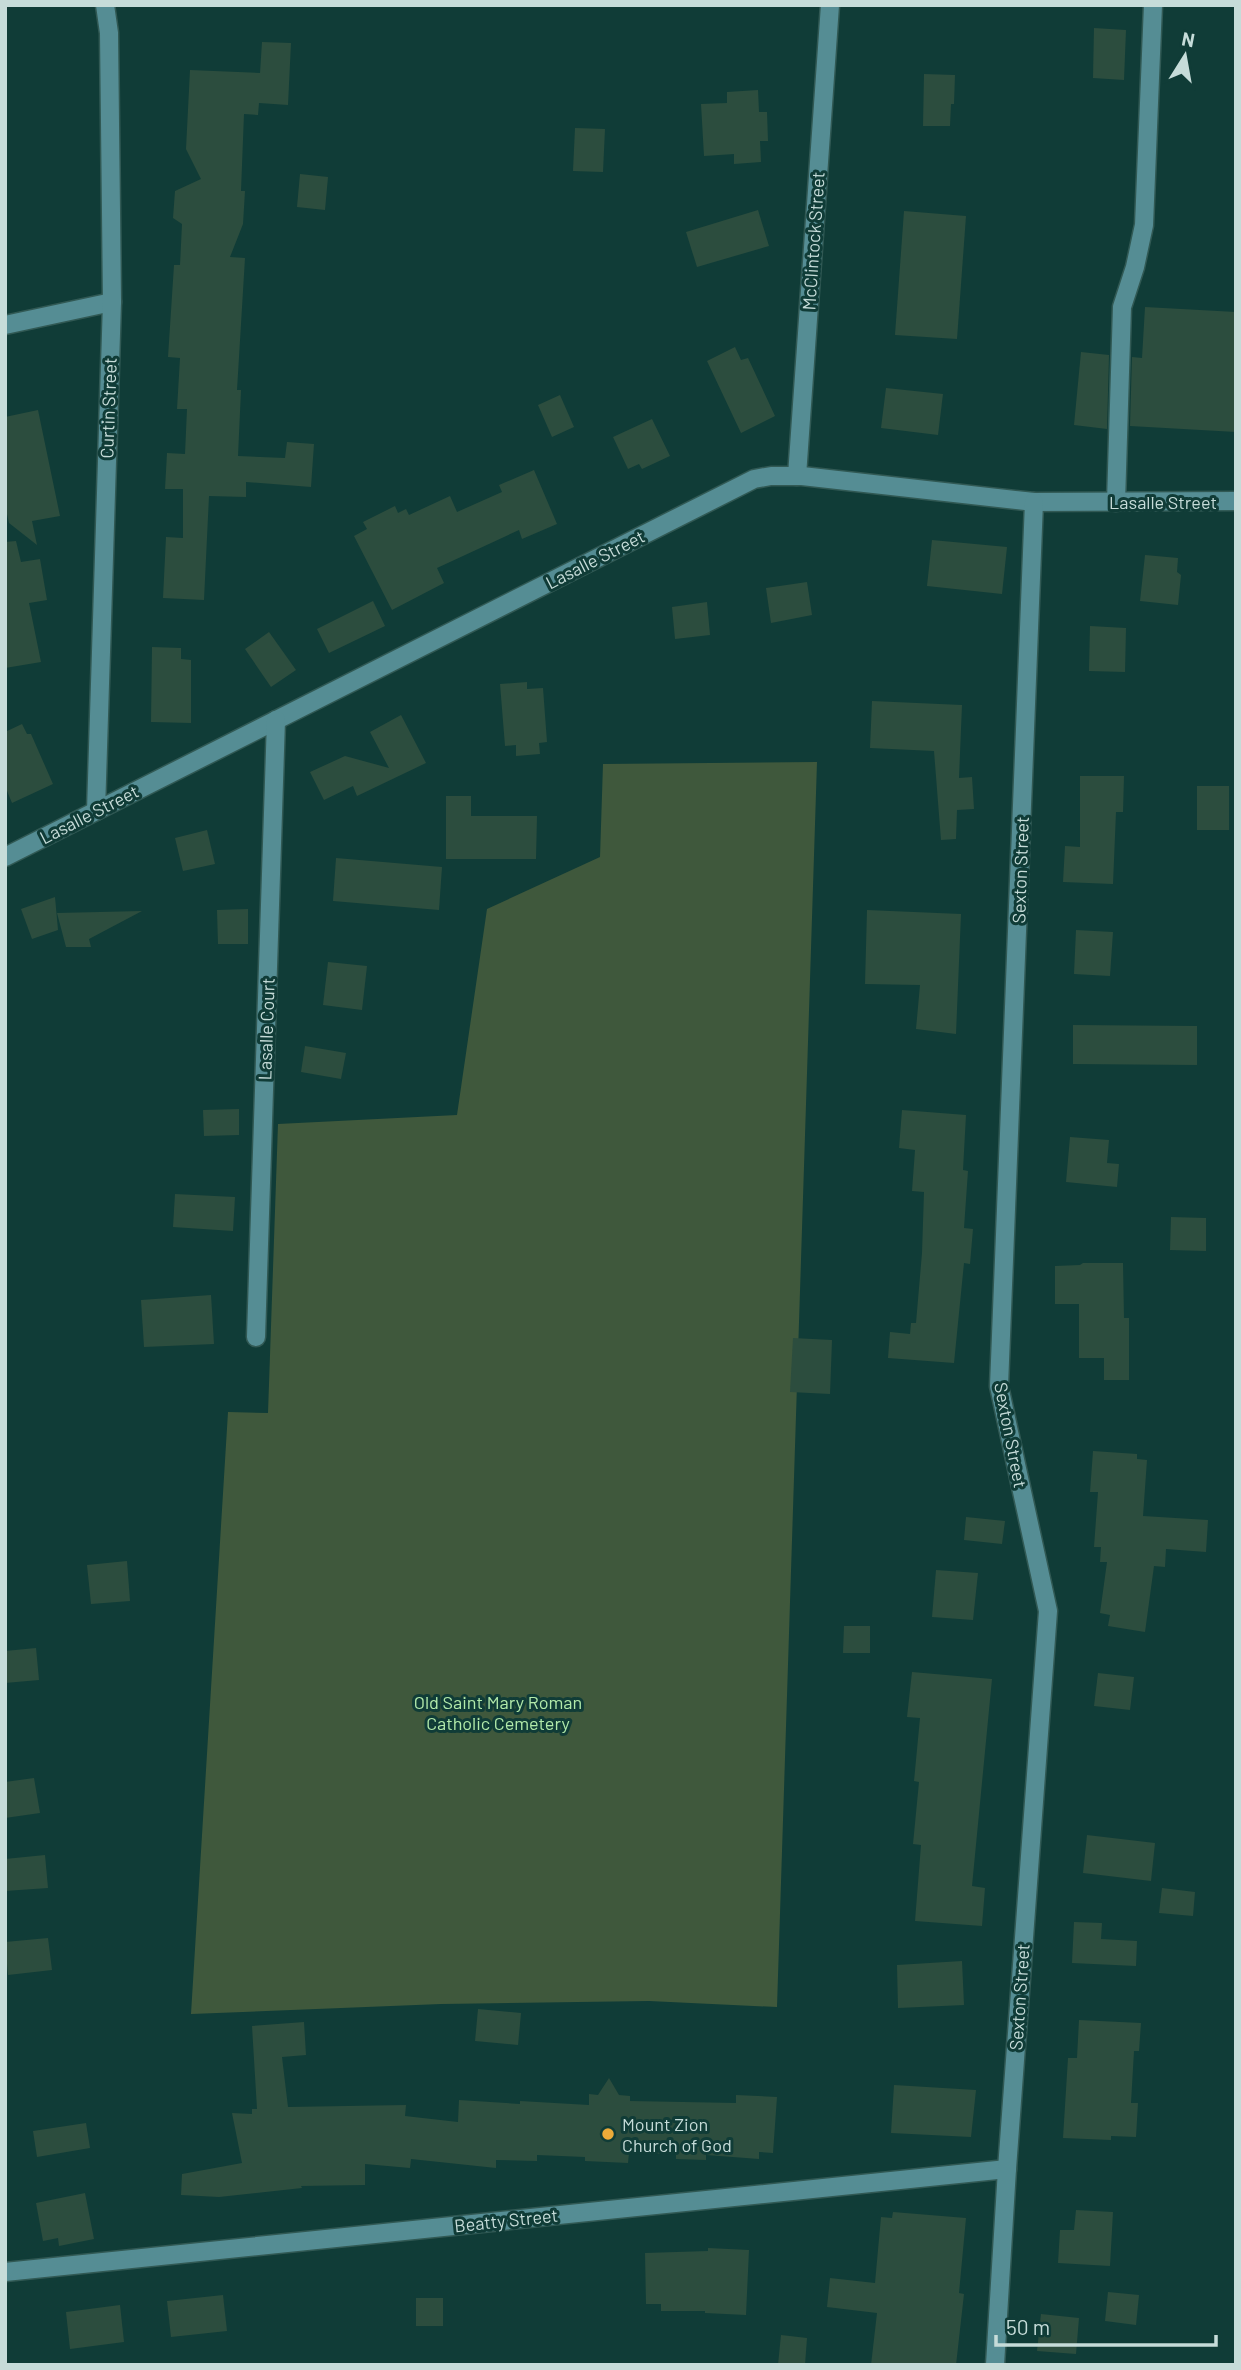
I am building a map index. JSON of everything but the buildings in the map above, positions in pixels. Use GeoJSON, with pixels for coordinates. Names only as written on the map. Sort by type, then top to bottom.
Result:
{"type":"FeatureCollection","features":[{"type":"Feature","properties":{"kind":"street","name":"Curtin Street"},"geometry":{"type":"LineString","coordinates":[[96,811],[112,302],[109,33],[105,5]]}},
{"type":"Feature","properties":{"kind":"street","name":"McClintock Street"},"geometry":{"type":"LineString","coordinates":[[797,476],[830,5]]}},
{"type":"Feature","properties":{"kind":"street"},"geometry":{"type":"LineString","coordinates":[[1116,502],[1122,307],[1135,267],[1144,225],[1153,5]]}},
{"type":"Feature","properties":{"kind":"street"},"geometry":{"type":"LineString","coordinates":[[5,326],[112,302]]}},
{"type":"Feature","properties":{"kind":"street","name":"Lasalle Street"},"geometry":{"type":"LineString","coordinates":[[5,857],[739,486],[765,477],[797,476],[1034,502],[1236,501]]}},
{"type":"Feature","properties":{"kind":"street","name":"Sexton Street"},"geometry":{"type":"LineString","coordinates":[[995,2365],[1048,1611],[999,1386],[1034,502]]}},
{"type":"Feature","properties":{"kind":"street","name":"Lasalle Court"},"geometry":{"type":"LineString","coordinates":[[256,1337],[276,720]]}},
{"type":"Feature","properties":{"kind":"street","name":"Beatty Street"},"geometry":{"type":"LineString","coordinates":[[5,2272],[1007,2169]]}},
{"type":"Feature","properties":{"kind":"green space","name":"Old Saint Mary Roman Catholic Cemetery"},"geometry":{"type":"Polygon","coordinates":[[[817,762],[777,2007],[649,2001],[441,2004],[191,2014],[228,1412],[268,1413],[278,1124],[457,1115],[487,909],[600,857],[603,764],[817,762]]]}},
{"type":"Feature","properties":{"kind":"place","name":"Mount Zion Church of God"},"geometry":{"type":"Point","coordinates":[608,2134]}}]}
